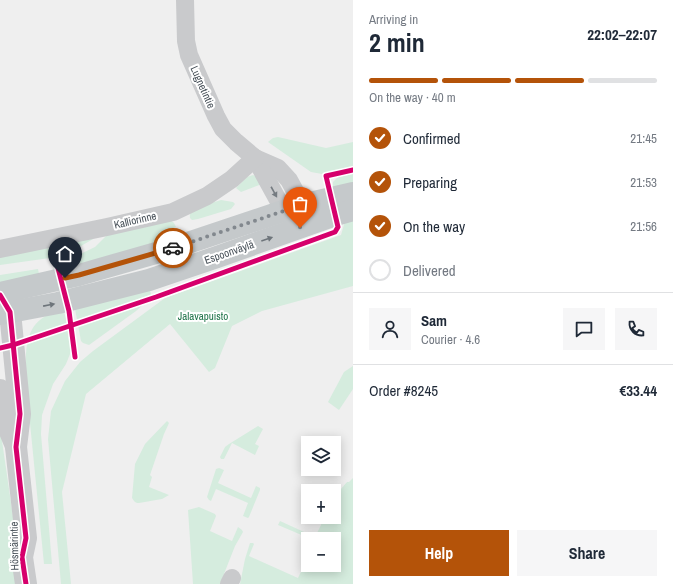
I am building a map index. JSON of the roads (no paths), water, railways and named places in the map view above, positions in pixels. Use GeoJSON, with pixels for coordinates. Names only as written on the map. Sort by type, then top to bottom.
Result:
{"type":"FeatureCollection","features":[{"type":"Feature","properties":{"kind":"main road","name":"Espoonväylä"},"geometry":{"type":"LineString","coordinates":[[3,304],[87,273],[170,249],[293,208],[353,192]]}},
{"type":"Feature","properties":{"kind":"main road","name":"Espoonväylä"},"geometry":{"type":"LineString","coordinates":[[3,304],[58,303],[149,280],[353,210]]}},
{"type":"Feature","properties":{"kind":"street","name":"Lugnetintie"},"geometry":{"type":"LineString","coordinates":[[185,0],[186,41],[189,55],[223,129],[255,158],[278,168],[289,180],[295,191],[293,208]]}},
{"type":"Feature","properties":{"kind":"street","name":"Kalliorinne"},"geometry":{"type":"LineString","coordinates":[[0,249],[173,212],[207,196],[232,179],[255,158]]}},
{"type":"Feature","properties":{"kind":"street"},"geometry":{"type":"LineString","coordinates":[[293,208],[300,228]]}},
{"type":"Feature","properties":{"kind":"street","name":"Hösmärintie"},"geometry":{"type":"LineString","coordinates":[[3,304],[20,414],[16,448],[26,538],[22,556],[26,584]]}},
{"type":"Feature","properties":{"kind":"street","name":"Hösmärintie"},"geometry":{"type":"LineString","coordinates":[[0,390],[3,415],[16,448]]}},
{"type":"Feature","properties":{"kind":"street","name":"Hösmärintie"},"geometry":{"type":"LineString","coordinates":[[26,538],[37,556],[39,584]]}},
{"type":"Feature","properties":{"kind":"park label","name":"Jalavapuisto"},"geometry":{"type":"Point","coordinates":[203,316]}}]}
